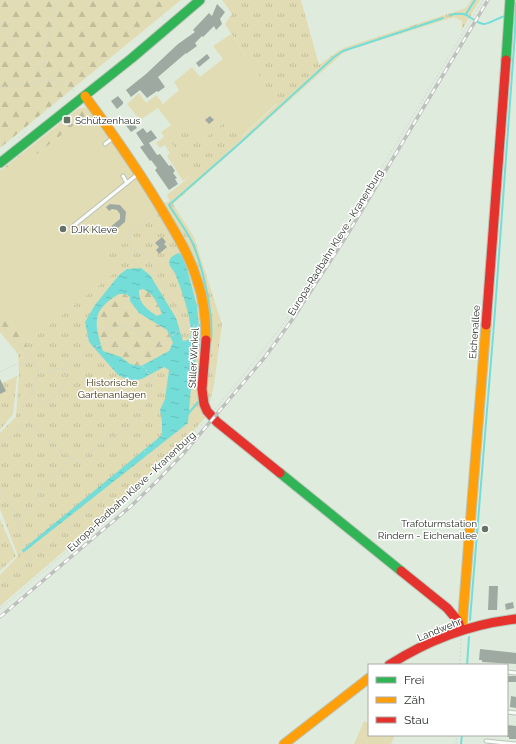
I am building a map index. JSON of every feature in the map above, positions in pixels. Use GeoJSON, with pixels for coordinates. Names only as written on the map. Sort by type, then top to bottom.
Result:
{"type":"FeatureCollection","features":[{"type":"Feature","properties":{"kind":"street"},"geometry":{"type":"LineString","coordinates":[[0,163],[81,95],[171,26],[200,0]]}},
{"type":"Feature","properties":{"kind":"street","name":"Eichenallee"},"geometry":{"type":"LineString","coordinates":[[461,633],[480,404],[510,0]]}},
{"type":"Feature","properties":{"kind":"street","name":"Stiller Winkel"},"geometry":{"type":"LineString","coordinates":[[81,95],[114,136],[140,173],[186,252],[201,289],[206,325],[206,351],[202,392],[204,402],[210,415],[447,608],[458,620],[461,633]]}},
{"type":"Feature","properties":{"kind":"street","name":"Landwehr"},"geometry":{"type":"LineString","coordinates":[[391,664],[447,635],[461,633],[500,620],[516,619]]}},
{"type":"Feature","properties":{"kind":"street"},"geometry":{"type":"LineString","coordinates":[[284,744],[368,679]]}},
{"type":"Feature","properties":{"kind":"lane"},"geometry":{"type":"LineString","coordinates":[[105,144],[114,136]]}},
{"type":"Feature","properties":{"kind":"lane"},"geometry":{"type":"LineString","coordinates":[[72,227],[140,173]]}},
{"type":"Feature","properties":{"kind":"lane"},"geometry":{"type":"LineString","coordinates":[[123,176],[127,183]]}},
{"type":"Feature","properties":{"kind":"lane"},"geometry":{"type":"LineString","coordinates":[[486,741],[516,744]]}},
{"type":"Feature","properties":{"kind":"path"},"geometry":{"type":"LineString","coordinates":[[43,72],[48,39],[57,0]]}},
{"type":"Feature","properties":{"kind":"path"},"geometry":{"type":"LineString","coordinates":[[149,0],[171,26]]}},
{"type":"Feature","properties":{"kind":"path","name":"Europa-Radbahn Kleve - Kranenburg"},"geometry":{"type":"LineString","coordinates":[[0,609],[100,523],[183,445],[254,363],[312,283],[483,0]]}},
{"type":"Feature","properties":{"kind":"path"},"geometry":{"type":"LineString","coordinates":[[0,23],[23,52],[43,72],[54,80]]}},
{"type":"Feature","properties":{"kind":"path"},"geometry":{"type":"LineString","coordinates":[[0,87],[54,80],[62,81],[71,86],[81,95]]}},
{"type":"Feature","properties":{"kind":"path"},"geometry":{"type":"LineString","coordinates":[[162,209],[129,234],[127,246],[133,250],[144,253],[156,268],[167,293],[181,313],[185,327]]}},
{"type":"Feature","properties":{"kind":"path"},"geometry":{"type":"LineString","coordinates":[[0,322],[42,373]]}},
{"type":"Feature","properties":{"kind":"path"},"geometry":{"type":"LineString","coordinates":[[140,361],[188,325],[201,324]]}},
{"type":"Feature","properties":{"kind":"path"},"geometry":{"type":"LineString","coordinates":[[110,342],[106,328],[113,325],[140,331],[150,339],[161,344]]}},
{"type":"Feature","properties":{"kind":"path"},"geometry":{"type":"LineString","coordinates":[[32,393],[27,395],[22,402],[23,412],[31,425],[41,436],[79,464],[98,445],[127,428],[148,400],[151,378],[140,361],[133,354],[110,342],[103,343],[91,349],[64,369],[57,369],[42,373],[32,385],[32,393],[37,400],[44,403],[52,398],[66,383],[64,369]]}},
{"type":"Feature","properties":{"kind":"path"},"geometry":{"type":"LineString","coordinates":[[0,372],[14,365],[33,362]]}},
{"type":"Feature","properties":{"kind":"path"},"geometry":{"type":"LineString","coordinates":[[0,587],[192,421],[200,408]]}},
{"type":"Feature","properties":{"kind":"path"},"geometry":{"type":"LineString","coordinates":[[0,443],[31,425]]}},
{"type":"Feature","properties":{"kind":"path"},"geometry":{"type":"LineString","coordinates":[[127,428],[150,458]]}},
{"type":"Feature","properties":{"kind":"path"},"geometry":{"type":"LineString","coordinates":[[18,523],[22,514],[37,498],[48,482],[71,458]]}},
{"type":"Feature","properties":{"kind":"path"},"geometry":{"type":"LineString","coordinates":[[0,490],[11,505],[18,523],[25,553],[30,560]]}},
{"type":"Feature","properties":{"kind":"path"},"geometry":{"type":"LineString","coordinates":[[456,639],[461,633]]}},
{"type":"Feature","properties":{"kind":"path"},"geometry":{"type":"LineString","coordinates":[[460,664],[461,633]]}},
{"type":"Feature","properties":{"kind":"green space"},"geometry":{"type":"Polygon","coordinates":[[[0,0],[181,0],[0,148],[0,0]]]}},
{"type":"Feature","properties":{"kind":"green space","name":"Historische Gartenanlagen"},"geometry":{"type":"Polygon","coordinates":[[[222,0],[301,0],[319,65],[346,47],[466,8],[471,0],[480,0],[460,33],[462,21],[454,17],[349,50],[342,54],[173,204],[194,237],[222,324],[214,385],[209,406],[210,412],[182,444],[99,521],[0,606],[0,575],[18,556],[0,509],[0,433],[16,417],[19,373],[18,354],[25,348],[27,343],[114,273],[96,253],[157,205],[170,201],[167,195],[192,175],[169,140],[189,126],[200,142],[221,125],[228,116],[242,137],[277,104],[225,24],[232,14],[222,0]]]}},
{"type":"Feature","properties":{"kind":"green space"},"geometry":{"type":"Polygon","coordinates":[[[231,34],[277,103],[241,137],[228,116],[221,125],[200,142],[189,126],[170,140],[192,175],[183,181],[167,156],[170,153],[165,145],[160,148],[156,143],[164,137],[161,132],[171,125],[158,108],[140,120],[127,104],[139,93],[146,103],[156,95],[163,104],[179,90],[174,82],[192,67],[200,77],[223,59],[213,46],[231,34]]]}},
{"type":"Feature","properties":{"kind":"green space"},"geometry":{"type":"Polygon","coordinates":[[[87,107],[92,111],[0,183],[0,171],[78,109],[87,107]]]}},
{"type":"Feature","properties":{"kind":"green space","name":"DJK Kleve"},"geometry":{"type":"Polygon","coordinates":[[[92,111],[158,205],[97,253],[114,273],[27,343],[0,309],[0,183],[92,111]]]}},
{"type":"Feature","properties":{"kind":"green space"},"geometry":{"type":"Polygon","coordinates":[[[143,289],[153,296],[162,314],[157,316],[144,305],[139,295],[139,290],[143,289]]]}},
{"type":"Feature","properties":{"kind":"green space"},"geometry":{"type":"Polygon","coordinates":[[[119,294],[125,294],[154,323],[167,330],[173,343],[169,351],[141,366],[130,364],[121,357],[103,351],[98,332],[97,318],[103,306],[119,294]]]}},
{"type":"Feature","properties":{"kind":"green space"},"geometry":{"type":"Polygon","coordinates":[[[0,309],[27,343],[25,348],[18,354],[0,332],[0,309]]]}},
{"type":"Feature","properties":{"kind":"green space"},"geometry":{"type":"Polygon","coordinates":[[[17,376],[13,414],[0,430],[0,384],[17,376]]]}},
{"type":"Feature","properties":{"kind":"green space"},"geometry":{"type":"Polygon","coordinates":[[[0,519],[16,556],[0,571],[0,519]]]}},
{"type":"Feature","properties":{"kind":"green space"},"geometry":{"type":"Polygon","coordinates":[[[364,721],[368,723],[368,736],[395,736],[391,744],[354,744],[364,721]]]}},
{"type":"Feature","properties":{"kind":"water"},"geometry":{"type":"Polygon","coordinates":[[[178,253],[182,255],[197,306],[200,340],[192,376],[188,423],[23,553],[22,550],[162,435],[160,410],[165,399],[169,370],[164,367],[142,379],[130,381],[118,375],[89,342],[85,322],[95,305],[119,275],[127,269],[141,268],[150,275],[176,318],[183,341],[189,340],[191,335],[191,327],[187,309],[175,274],[169,264],[172,256],[178,253]],[[143,289],[139,290],[139,295],[144,305],[157,316],[162,314],[152,296],[143,289]],[[119,294],[103,306],[97,318],[98,333],[103,351],[121,357],[130,364],[141,366],[169,351],[173,343],[167,330],[139,313],[130,301],[130,297],[126,294],[119,294]]]}},
{"type":"Feature","properties":{"kind":"building"},"geometry":{"type":"Polygon","coordinates":[[[217,4],[225,12],[220,19],[222,24],[216,30],[214,26],[195,43],[197,46],[186,53],[158,77],[165,87],[147,98],[140,90],[131,97],[126,90],[146,74],[178,44],[195,32],[193,30],[209,13],[212,16],[217,4]]]}},
{"type":"Feature","properties":{"kind":"building"},"geometry":{"type":"Polygon","coordinates":[[[207,54],[210,58],[199,67],[196,63],[207,54]]]}},
{"type":"Feature","properties":{"kind":"building"},"geometry":{"type":"Polygon","coordinates":[[[118,96],[123,104],[117,109],[111,101],[118,96]]]}},
{"type":"Feature","properties":{"kind":"building"},"geometry":{"type":"Polygon","coordinates":[[[210,116],[214,120],[209,124],[205,120],[210,116]]]}},
{"type":"Feature","properties":{"kind":"building"},"geometry":{"type":"Polygon","coordinates":[[[131,119],[137,128],[131,132],[124,123],[131,119]]]}},
{"type":"Feature","properties":{"kind":"building"},"geometry":{"type":"Polygon","coordinates":[[[143,128],[147,133],[151,130],[157,138],[149,143],[157,155],[160,154],[175,171],[173,173],[177,178],[175,179],[178,184],[169,190],[155,170],[157,168],[140,147],[144,145],[136,133],[143,128]]]}},
{"type":"Feature","properties":{"kind":"building"},"geometry":{"type":"Polygon","coordinates":[[[110,204],[120,205],[126,212],[125,222],[113,232],[109,228],[120,219],[120,214],[117,210],[112,209],[109,211],[106,207],[110,204]]]}},
{"type":"Feature","properties":{"kind":"building"},"geometry":{"type":"Polygon","coordinates":[[[162,237],[166,242],[164,244],[167,247],[159,254],[156,250],[159,247],[155,243],[162,237]]]}},
{"type":"Feature","properties":{"kind":"building"},"geometry":{"type":"Polygon","coordinates":[[[0,379],[6,391],[0,394],[0,379]]]}},
{"type":"Feature","properties":{"kind":"building"},"geometry":{"type":"Polygon","coordinates":[[[489,586],[498,586],[497,610],[488,610],[489,586]]]}},
{"type":"Feature","properties":{"kind":"building"},"geometry":{"type":"Polygon","coordinates":[[[513,602],[514,608],[506,610],[505,604],[513,602]]]}},
{"type":"Feature","properties":{"kind":"building"},"geometry":{"type":"Polygon","coordinates":[[[480,649],[516,653],[516,664],[482,662],[482,660],[479,660],[480,649]]]}},
{"type":"Feature","properties":{"kind":"building"},"geometry":{"type":"Polygon","coordinates":[[[508,676],[516,676],[516,682],[508,682],[508,676]]]}},
{"type":"Feature","properties":{"kind":"building"},"geometry":{"type":"Polygon","coordinates":[[[511,696],[516,697],[516,708],[510,707],[511,696]]]}},
{"type":"Feature","properties":{"kind":"building"},"geometry":{"type":"Polygon","coordinates":[[[508,725],[516,726],[516,739],[509,739],[509,737],[507,737],[508,725]]]}},
{"type":"Feature","properties":{"kind":"waterway"},"geometry":{"type":"LineString","coordinates":[[466,14],[475,0]]}},
{"type":"Feature","properties":{"kind":"waterway"},"geometry":{"type":"LineString","coordinates":[[470,620],[494,324],[516,3]]}},
{"type":"Feature","properties":{"kind":"waterway"},"geometry":{"type":"LineString","coordinates":[[450,15],[465,15],[483,24],[507,16]]}},
{"type":"Feature","properties":{"kind":"waterway"},"geometry":{"type":"LineString","coordinates":[[211,340],[211,318],[207,292],[197,254],[191,239],[169,205],[239,144],[334,57],[343,51],[443,18]]}},
{"type":"Feature","properties":{"kind":"waterway"},"geometry":{"type":"LineString","coordinates":[[187,415],[199,401]]}},
{"type":"Feature","properties":{"kind":"waterway"},"geometry":{"type":"LineString","coordinates":[[467,664],[469,637]]}},
{"type":"Feature","properties":{"kind":"waterway"},"geometry":{"type":"LineString","coordinates":[[461,744],[462,736]]}},
{"type":"Feature","properties":{"kind":"railway"},"geometry":{"type":"LineString","coordinates":[[0,617],[130,507],[157,481],[183,454],[265,357],[292,320],[344,240],[488,0]]}},
{"type":"Feature","properties":{"kind":"traffic: fast"},"geometry":{"type":"LineString","coordinates":[[0,163],[132,58],[200,0]]}},
{"type":"Feature","properties":{"kind":"traffic: fast"},"geometry":{"type":"LineString","coordinates":[[506,60],[510,0]]}},
{"type":"Feature","properties":{"kind":"traffic: fast"},"geometry":{"type":"LineString","coordinates":[[280,473],[401,571]]}},
{"type":"Feature","properties":{"kind":"traffic: slow"},"geometry":{"type":"LineString","coordinates":[[85,96],[146,184],[174,230],[187,255],[194,271],[203,302],[206,340]]}},
{"type":"Feature","properties":{"kind":"traffic: slow"},"geometry":{"type":"LineString","coordinates":[[462,627],[486,325]]}},
{"type":"Feature","properties":{"kind":"traffic: slow"},"geometry":{"type":"LineString","coordinates":[[284,744],[368,679]]}},
{"type":"Feature","properties":{"kind":"traffic: jam"},"geometry":{"type":"LineString","coordinates":[[486,325],[506,60]]}},
{"type":"Feature","properties":{"kind":"traffic: jam"},"geometry":{"type":"LineString","coordinates":[[206,340],[202,389],[204,404],[207,411],[217,422],[280,473]]}},
{"type":"Feature","properties":{"kind":"traffic: jam"},"geometry":{"type":"LineString","coordinates":[[401,571],[447,608],[458,621],[461,630]]}},
{"type":"Feature","properties":{"kind":"traffic: jam"},"geometry":{"type":"LineString","coordinates":[[391,664],[419,648],[450,634],[499,621],[516,619]]}},
{"type":"Feature","properties":{"kind":"place","name":"Schützenhaus"},"geometry":{"type":"Point","coordinates":[67,120]}},
{"type":"Feature","properties":{"kind":"place","name":"DJK Kleve"},"geometry":{"type":"Point","coordinates":[63,229]}},
{"type":"Feature","properties":{"kind":"place","name":"Trafoturmstation Rindern - Eichenallee"},"geometry":{"type":"Point","coordinates":[485,529]}}]}
